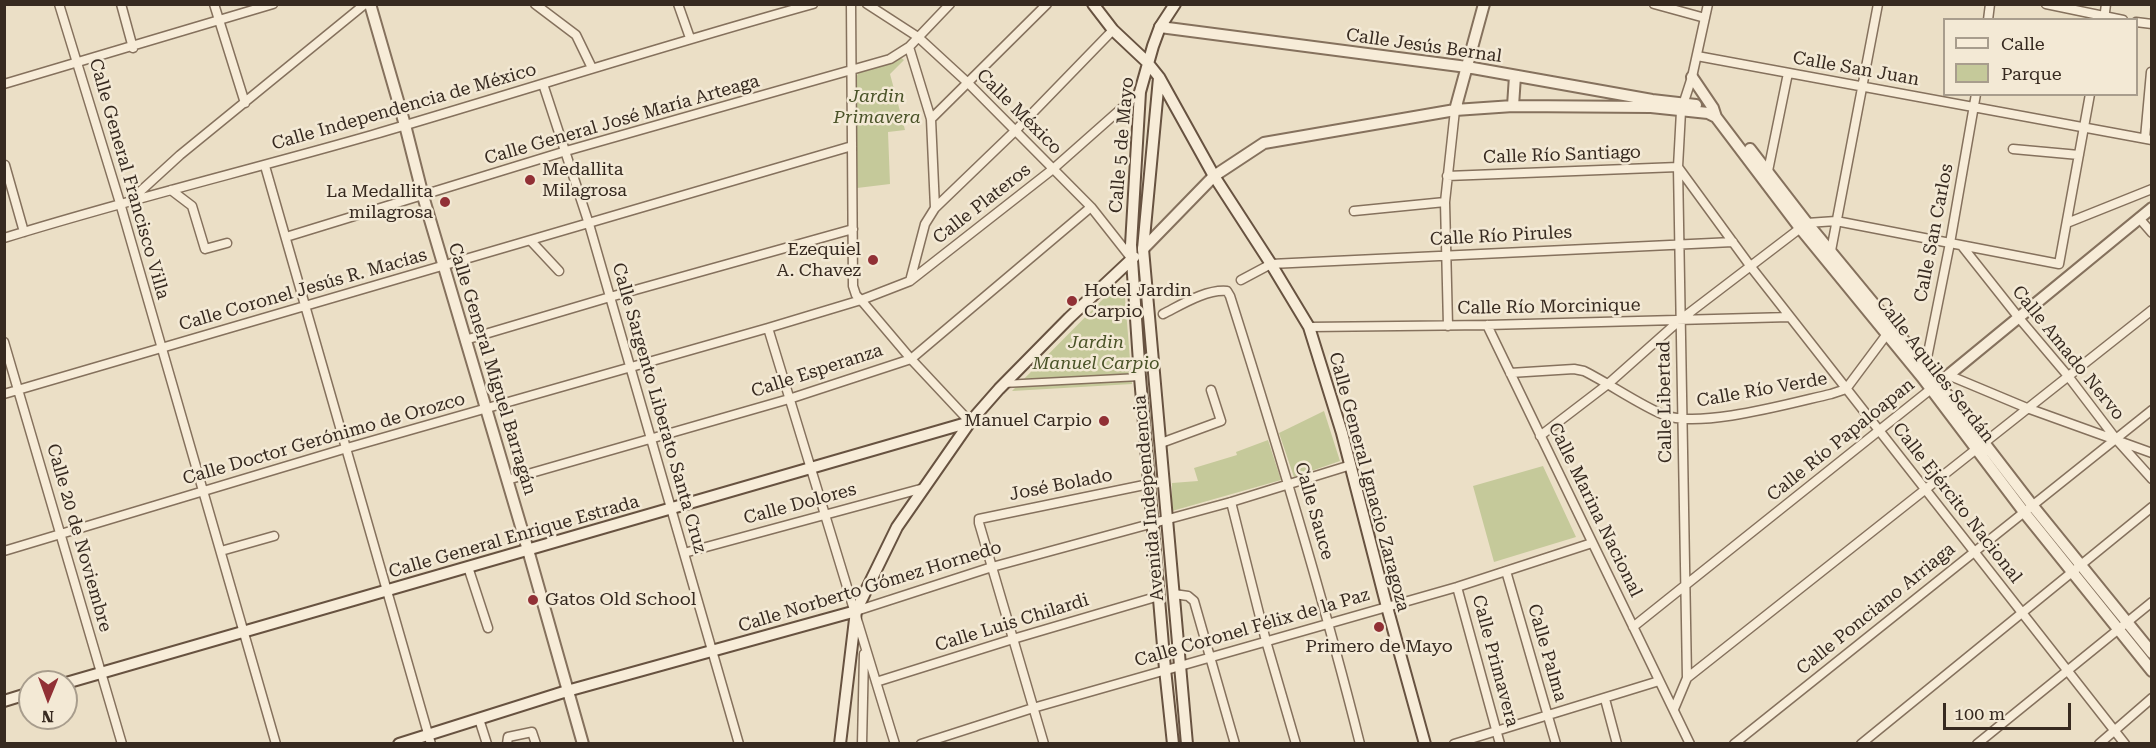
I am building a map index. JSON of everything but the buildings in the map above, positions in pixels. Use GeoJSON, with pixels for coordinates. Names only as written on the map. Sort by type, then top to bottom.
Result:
{"type":"FeatureCollection","features":[{"type":"Feature","properties":{"kind":"main road","name":"Calle General Miguel Barragán"},"geometry":{"type":"LineString","coordinates":[[368,4],[583,744]]}},
{"type":"Feature","properties":{"kind":"main road","name":"Calle General Ignacio Zaragoza"},"geometry":{"type":"LineString","coordinates":[[1093,4],[1113,30],[1147,62],[1159,77],[1214,176],[1309,327],[1342,432],[1425,744]]}},
{"type":"Feature","properties":{"kind":"main road","name":"Calle 5 de Mayo"},"geometry":{"type":"LineString","coordinates":[[1132,260],[1140,92],[1147,62],[1161,27],[1175,4]]}},
{"type":"Feature","properties":{"kind":"main road"},"geometry":{"type":"LineString","coordinates":[[1455,110],[1484,4]]}},
{"type":"Feature","properties":{"kind":"main road","name":"Calle Jesús Bernal"},"geometry":{"type":"LineString","coordinates":[[1161,27],[1467,67],[1682,107]]}},
{"type":"Feature","properties":{"kind":"main road"},"geometry":{"type":"LineString","coordinates":[[1513,106],[1515,76]]}},
{"type":"Feature","properties":{"kind":"main road","name":"Calle Aquiles Serdán"},"geometry":{"type":"LineString","coordinates":[[1692,76],[1715,112],[1723,116],[1829,262],[1924,371],[2122,627],[2151,671]]}},
{"type":"Feature","properties":{"kind":"main road","name":"Calle 5 de Mayo"},"geometry":{"type":"LineString","coordinates":[[1143,249],[1159,77]]}},
{"type":"Feature","properties":{"kind":"main road"},"geometry":{"type":"LineString","coordinates":[[840,744],[856,610],[897,526],[970,423],[1004,384],[1069,318],[1132,260],[1214,176],[1264,143],[1455,110],[1513,106],[1682,107],[1715,112]]}},
{"type":"Feature","properties":{"kind":"main road","name":"Calle Río Papaloapan"},"geometry":{"type":"LineString","coordinates":[[1935,386],[2151,208]]}},
{"type":"Feature","properties":{"kind":"main road","name":"Calle Aquiles Serdán"},"geometry":{"type":"LineString","coordinates":[[1804,225],[1831,250],[1890,331]]}},
{"type":"Feature","properties":{"kind":"main road","name":"Avenida Independencia"},"geometry":{"type":"LineString","coordinates":[[1143,249],[1187,744]]}},
{"type":"Feature","properties":{"kind":"main road","name":"Avenida Independencia"},"geometry":{"type":"LineString","coordinates":[[1132,260],[1149,484],[1173,744]]}},
{"type":"Feature","properties":{"kind":"main road","name":"Calle General Enrique Estrada"},"geometry":{"type":"LineString","coordinates":[[78,680],[970,423]]}},
{"type":"Feature","properties":{"kind":"main road","name":"Calle Norberto Gómez Hornedo"},"geometry":{"type":"LineString","coordinates":[[399,744],[430,740],[479,719],[567,691],[856,610]]}},
{"type":"Feature","properties":{"kind":"main road","name":"Calle Aquiles Serdán"},"geometry":{"type":"LineString","coordinates":[[2122,627],[2151,653]]}},
{"type":"Feature","properties":{"kind":"street","name":"Calle General Francisco Villa"},"geometry":{"type":"LineString","coordinates":[[59,4],[79,63],[276,744]]}},
{"type":"Feature","properties":{"kind":"street"},"geometry":{"type":"LineString","coordinates":[[122,4],[132,48]]}},
{"type":"Feature","properties":{"kind":"street"},"geometry":{"type":"LineString","coordinates":[[214,4],[245,103]]}},
{"type":"Feature","properties":{"kind":"street"},"geometry":{"type":"LineString","coordinates":[[4,84],[132,48],[273,4]]}},
{"type":"Feature","properties":{"kind":"street"},"geometry":{"type":"LineString","coordinates":[[130,201],[180,155],[368,4]]}},
{"type":"Feature","properties":{"kind":"street"},"geometry":{"type":"LineString","coordinates":[[535,4],[576,35],[592,68]]}},
{"type":"Feature","properties":{"kind":"street"},"geometry":{"type":"LineString","coordinates":[[678,4],[690,38]]}},
{"type":"Feature","properties":{"kind":"street","name":"Calle Independencia de México"},"geometry":{"type":"LineString","coordinates":[[4,238],[120,203],[265,166],[690,38],[813,4]]}},
{"type":"Feature","properties":{"kind":"street"},"geometry":{"type":"LineString","coordinates":[[851,4],[853,286],[856,295],[970,423]]}},
{"type":"Feature","properties":{"kind":"street","name":"Calle México"},"geometry":{"type":"LineString","coordinates":[[867,4],[918,37],[968,83],[1091,207],[1132,260]]}},
{"type":"Feature","properties":{"kind":"street","name":"Calle General José María Arteaga"},"geometry":{"type":"LineString","coordinates":[[286,237],[566,151],[890,59],[909,47],[950,4]]}},
{"type":"Feature","properties":{"kind":"street"},"geometry":{"type":"LineString","coordinates":[[931,119],[1047,4]]}},
{"type":"Feature","properties":{"kind":"street"},"geometry":{"type":"LineString","coordinates":[[1654,4],[1706,18],[1708,4]]}},
{"type":"Feature","properties":{"kind":"street"},"geometry":{"type":"LineString","coordinates":[[1829,262],[1878,4]]}},
{"type":"Feature","properties":{"kind":"street"},"geometry":{"type":"LineString","coordinates":[[2046,4],[2104,18],[2106,4]]}},
{"type":"Feature","properties":{"kind":"street","name":"Calle Libertad"},"geometry":{"type":"LineString","coordinates":[[1674,709],[1687,678],[1678,167],[1682,107],[1706,18]]}},
{"type":"Feature","properties":{"kind":"street"},"geometry":{"type":"LineString","coordinates":[[910,281],[925,224],[935,208],[1113,30]]}},
{"type":"Feature","properties":{"kind":"street"},"geometry":{"type":"LineString","coordinates":[[909,47],[931,119],[935,208]]}},
{"type":"Feature","properties":{"kind":"street","name":"Calle San Juan"},"geometry":{"type":"LineString","coordinates":[[1697,56],[2148,139]]}},
{"type":"Feature","properties":{"kind":"street"},"geometry":{"type":"LineString","coordinates":[[2148,139],[2151,72]]}},
{"type":"Feature","properties":{"kind":"street"},"geometry":{"type":"LineString","coordinates":[[1765,174],[1788,73]]}},
{"type":"Feature","properties":{"kind":"street","name":"Calle Sargento Liberato Santa Cruz"},"geometry":{"type":"LineString","coordinates":[[543,84],[589,224],[740,744]]}},
{"type":"Feature","properties":{"kind":"street","name":"Calle Plateros"},"geometry":{"type":"LineString","coordinates":[[861,300],[910,281],[1053,169],[1140,92]]}},
{"type":"Feature","properties":{"kind":"street","name":"Calle San Carlos"},"geometry":{"type":"LineString","coordinates":[[1924,371],[1950,243],[1976,96]]}},
{"type":"Feature","properties":{"kind":"street"},"geometry":{"type":"LineString","coordinates":[[2059,264],[2090,96]]}},
{"type":"Feature","properties":{"kind":"street"},"geometry":{"type":"LineString","coordinates":[[1448,326],[1445,202],[1455,110]]}},
{"type":"Feature","properties":{"kind":"street","name":"Calle Coronel Jesús R. Macías"},"geometry":{"type":"LineString","coordinates":[[4,394],[852,146]]}},
{"type":"Feature","properties":{"kind":"street"},"geometry":{"type":"LineString","coordinates":[[2013,149],[2079,155]]}},
{"type":"Feature","properties":{"kind":"street"},"geometry":{"type":"LineString","coordinates":[[5,165],[24,232]]}},
{"type":"Feature","properties":{"kind":"street"},"geometry":{"type":"LineString","coordinates":[[265,166],[430,740]]}},
{"type":"Feature","properties":{"kind":"street","name":"Calle Río Santiago"},"geometry":{"type":"LineString","coordinates":[[1447,176],[1678,167]]}},
{"type":"Feature","properties":{"kind":"street","name":"Calle Ejército Nacional"},"geometry":{"type":"LineString","coordinates":[[1678,167],[1751,267],[2126,744]]}},
{"type":"Feature","properties":{"kind":"street"},"geometry":{"type":"LineString","coordinates":[[184,187],[205,249],[227,243]]}},
{"type":"Feature","properties":{"kind":"street"},"geometry":{"type":"LineString","coordinates":[[2067,224],[2151,189]]}},
{"type":"Feature","properties":{"kind":"street"},"geometry":{"type":"LineString","coordinates":[[171,190],[192,206]]}},
{"type":"Feature","properties":{"kind":"street"},"geometry":{"type":"LineString","coordinates":[[1354,211],[1445,202]]}},
{"type":"Feature","properties":{"kind":"street","name":"Calle Esperanza"},"geometry":{"type":"LineString","coordinates":[[507,480],[789,399],[911,359],[1091,207]]}},
{"type":"Feature","properties":{"kind":"street"},"geometry":{"type":"LineString","coordinates":[[2139,218],[2151,233]]}},
{"type":"Feature","properties":{"kind":"street"},"geometry":{"type":"LineString","coordinates":[[1540,436],[1608,384],[1680,320],[1804,225],[1836,221],[2059,264],[2069,276]]}},
{"type":"Feature","properties":{"kind":"street"},"geometry":{"type":"LineString","coordinates":[[465,340],[853,229]]}},
{"type":"Feature","properties":{"kind":"street"},"geometry":{"type":"LineString","coordinates":[[531,241],[560,271]]}},
{"type":"Feature","properties":{"kind":"street","name":"Calle Río Pirules"},"geometry":{"type":"LineString","coordinates":[[1271,264],[1733,243]]}},
{"type":"Feature","properties":{"kind":"street","name":"Calle Amado Nervo"},"geometry":{"type":"LineString","coordinates":[[1962,246],[2116,439],[2151,479]]}},
{"type":"Feature","properties":{"kind":"street"},"geometry":{"type":"LineString","coordinates":[[1241,280],[1271,264]]}},
{"type":"Feature","properties":{"kind":"street","name":"Calle Sauce"},"geometry":{"type":"LineString","coordinates":[[1163,314],[1198,297],[1227,291],[1290,484],[1330,624],[1360,744]]}},
{"type":"Feature","properties":{"kind":"street","name":"Calle Doctor Gerónimo de Orozco"},"geometry":{"type":"LineString","coordinates":[[4,551],[347,448],[861,300]]}},
{"type":"Feature","properties":{"kind":"street"},"geometry":{"type":"LineString","coordinates":[[1687,678],[2151,310]]}},
{"type":"Feature","properties":{"kind":"street","name":"Calle Río Morcinique"},"geometry":{"type":"LineString","coordinates":[[1309,327],[1486,326],[1790,317]]}},
{"type":"Feature","properties":{"kind":"street","name":"Calle Marina Nacional"},"geometry":{"type":"LineString","coordinates":[[1486,326],[1674,709]]}},
{"type":"Feature","properties":{"kind":"street"},"geometry":{"type":"LineString","coordinates":[[768,328],[856,610],[895,744]]}},
{"type":"Feature","properties":{"kind":"street","name":"Calle Río Verde"},"geometry":{"type":"LineString","coordinates":[[1509,373],[1574,369],[1584,371],[1665,415],[1682,419],[1714,418],[1846,389],[1890,331]]}},
{"type":"Feature","properties":{"kind":"street","name":"Calle 20 de Noviembre"},"geometry":{"type":"LineString","coordinates":[[4,342],[122,744]]}},
{"type":"Feature","properties":{"kind":"street"},"geometry":{"type":"LineString","coordinates":[[1948,375],[2027,408],[2151,453]]}},
{"type":"Feature","properties":{"kind":"street"},"geometry":{"type":"LineString","coordinates":[[1004,384],[1140,377]]}},
{"type":"Feature","properties":{"kind":"street","name":"Calle Río Papaloapan"},"geometry":{"type":"LineString","coordinates":[[1633,627],[1935,386]]}},
{"type":"Feature","properties":{"kind":"street"},"geometry":{"type":"LineString","coordinates":[[1161,443],[1221,421],[1211,390]]}},
{"type":"Feature","properties":{"kind":"street","name":"Calle Ponciano Arriaga"},"geometry":{"type":"LineString","coordinates":[[1734,744],[2151,410]]}},
{"type":"Feature","properties":{"kind":"street","name":"Calle Norberto Gómez Hornedo"},"geometry":{"type":"LineString","coordinates":[[856,610],[992,567],[1231,502],[1350,465]]}},
{"type":"Feature","properties":{"kind":"street","name":"José Bolado"},"geometry":{"type":"LineString","coordinates":[[992,567],[979,519],[1149,484]]}},
{"type":"Feature","properties":{"kind":"street","name":"Calle Dolores"},"geometry":{"type":"LineString","coordinates":[[684,553],[924,488]]}},
{"type":"Feature","properties":{"kind":"street"},"geometry":{"type":"LineString","coordinates":[[1231,502],[1266,641],[1296,744]]}},
{"type":"Feature","properties":{"kind":"street"},"geometry":{"type":"LineString","coordinates":[[1862,744],[2151,507]]}},
{"type":"Feature","properties":{"kind":"street"},"geometry":{"type":"LineString","coordinates":[[221,551],[274,536]]}},
{"type":"Feature","properties":{"kind":"street","name":"Calle Coronel Félix de la Paz"},"geometry":{"type":"LineString","coordinates":[[921,744],[1165,669],[1212,658],[1387,608],[1592,543]]}},
{"type":"Feature","properties":{"kind":"street"},"geometry":{"type":"LineString","coordinates":[[468,567],[488,628]]}},
{"type":"Feature","properties":{"kind":"street"},"geometry":{"type":"LineString","coordinates":[[992,567],[1044,744]]}},
{"type":"Feature","properties":{"kind":"street","name":"Calle Palma"},"geometry":{"type":"LineString","coordinates":[[1506,571],[1557,744]]}},
{"type":"Feature","properties":{"kind":"street","name":"Calle Primavera"},"geometry":{"type":"LineString","coordinates":[[1457,587],[1500,744]]}},
{"type":"Feature","properties":{"kind":"street"},"geometry":{"type":"LineString","coordinates":[[1174,594],[1188,596],[1194,601],[1235,744]]}},
{"type":"Feature","properties":{"kind":"street","name":"Calle Luis Chilardi"},"geometry":{"type":"LineString","coordinates":[[876,682],[1159,596]]}},
{"type":"Feature","properties":{"kind":"street"},"geometry":{"type":"LineString","coordinates":[[1977,744],[2151,602]]}},
{"type":"Feature","properties":{"kind":"street"},"geometry":{"type":"LineString","coordinates":[[862,744],[865,646]]}},
{"type":"Feature","properties":{"kind":"street"},"geometry":{"type":"LineString","coordinates":[[1454,744],[1659,681]]}},
{"type":"Feature","properties":{"kind":"street"},"geometry":{"type":"LineString","coordinates":[[2099,744],[2151,698]]}},
{"type":"Feature","properties":{"kind":"street"},"geometry":{"type":"LineString","coordinates":[[1605,699],[1617,744]]}},
{"type":"Feature","properties":{"kind":"street"},"geometry":{"type":"LineString","coordinates":[[1674,709],[1690,744]]}},
{"type":"Feature","properties":{"kind":"street"},"geometry":{"type":"LineString","coordinates":[[479,719],[487,744]]}},
{"type":"Feature","properties":{"kind":"street"},"geometry":{"type":"LineString","coordinates":[[507,744],[508,737],[532,732],[536,744]]}},
{"type":"Feature","properties":{"kind":"green space","name":"Jardin Primavera"},"geometry":{"type":"Polygon","coordinates":[[[900,57],[904,60],[890,74],[905,130],[888,132],[890,184],[857,188],[856,79],[858,73],[900,57]]]}},
{"type":"Feature","properties":{"kind":"green space","name":"Jardin Manuel Carpio"},"geometry":{"type":"Polygon","coordinates":[[[1117,289],[1124,293],[1125,298],[1132,384],[1012,391],[1112,290],[1117,289]]]}},
{"type":"Feature","properties":{"kind":"green space"},"geometry":{"type":"Polygon","coordinates":[[[1324,411],[1340,461],[1294,477],[1279,433],[1324,411]]]}},
{"type":"Feature","properties":{"kind":"green space"},"geometry":{"type":"Polygon","coordinates":[[[1268,440],[1281,480],[1172,511],[1172,483],[1198,481],[1194,468],[1237,455],[1236,452],[1268,440]]]}},
{"type":"Feature","properties":{"kind":"green space"},"geometry":{"type":"Polygon","coordinates":[[[1543,466],[1576,537],[1494,562],[1473,486],[1543,466]]]}},
{"type":"Feature","properties":{"kind":"place","name":"Medallita Milagrosa"},"geometry":{"type":"Point","coordinates":[530,180]}},
{"type":"Feature","properties":{"kind":"place","name":"La Medallita milagrosa"},"geometry":{"type":"Point","coordinates":[445,202]}},
{"type":"Feature","properties":{"kind":"place","name":"Ezequiel A. Chavez"},"geometry":{"type":"Point","coordinates":[873,260]}},
{"type":"Feature","properties":{"kind":"place","name":"Hotel Jardin Carpio"},"geometry":{"type":"Point","coordinates":[1072,301]}},
{"type":"Feature","properties":{"kind":"place","name":"Manuel Carpio"},"geometry":{"type":"Point","coordinates":[1104,421]}},
{"type":"Feature","properties":{"kind":"place","name":"Gatos Old School"},"geometry":{"type":"Point","coordinates":[533,600]}},
{"type":"Feature","properties":{"kind":"place","name":"Primero de Mayo"},"geometry":{"type":"Point","coordinates":[1379,627]}}]}
